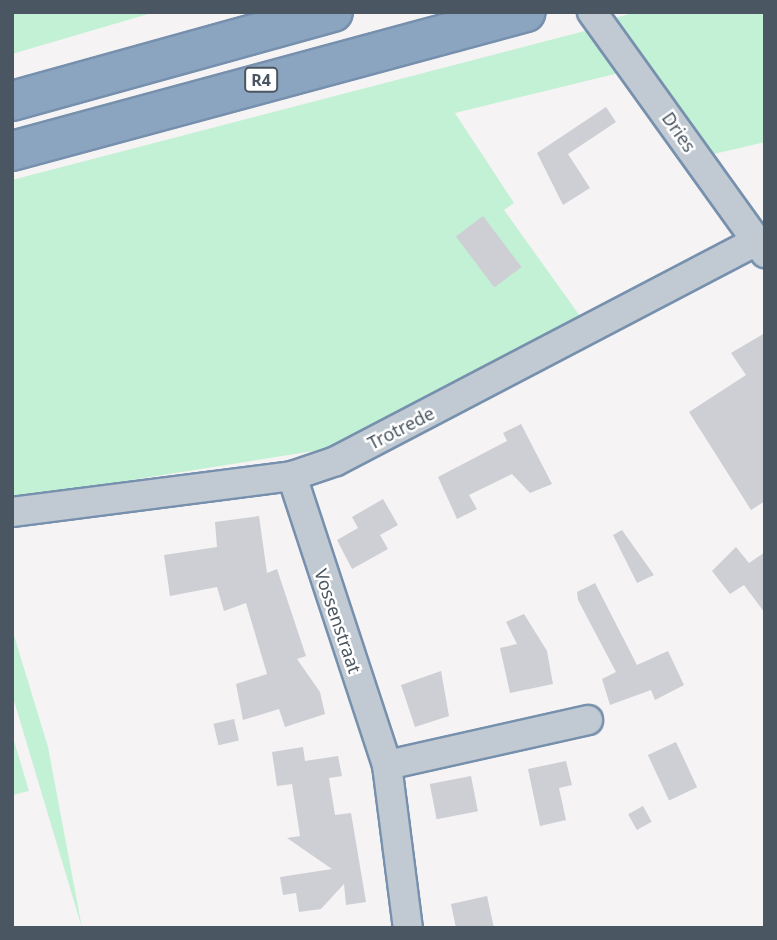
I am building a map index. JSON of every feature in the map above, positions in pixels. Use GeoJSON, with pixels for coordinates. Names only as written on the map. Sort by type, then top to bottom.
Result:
{"type":"FeatureCollection","features":[{"type":"Feature","properties":{"kind":"highway"},"geometry":{"type":"LineString","coordinates":[[12,101],[332,12]]}},
{"type":"Feature","properties":{"kind":"highway","name":"R4"},"geometry":{"type":"LineString","coordinates":[[12,151],[518,14]]}},
{"type":"Feature","properties":{"kind":"street","name":"Dries"},"geometry":{"type":"LineString","coordinates":[[592,12],[761,247]]}},
{"type":"Feature","properties":{"kind":"street","name":"Trotrede"},"geometry":{"type":"LineString","coordinates":[[12,512],[292,476],[377,440],[761,247]]}},
{"type":"Feature","properties":{"kind":"street","name":"Vossenstraat"},"geometry":{"type":"LineString","coordinates":[[292,476],[387,765],[408,928]]}},
{"type":"Feature","properties":{"kind":"street"},"geometry":{"type":"LineString","coordinates":[[387,765],[588,720]]}},
{"type":"Feature","properties":{"kind":"green space"},"geometry":{"type":"Polygon","coordinates":[[[12,12],[155,12],[12,54],[12,12]]]}},
{"type":"Feature","properties":{"kind":"green space"},"geometry":{"type":"Polygon","coordinates":[[[636,12],[765,12],[765,142],[714,154],[615,18],[636,12]]]}},
{"type":"Feature","properties":{"kind":"green space"},"geometry":{"type":"Polygon","coordinates":[[[596,28],[619,73],[455,113],[514,203],[504,210],[585,323],[326,449],[12,499],[12,180],[596,28]]]}},
{"type":"Feature","properties":{"kind":"green space"},"geometry":{"type":"Polygon","coordinates":[[[12,629],[48,747],[82,928],[12,694],[12,629]]]}},
{"type":"Feature","properties":{"kind":"green space"},"geometry":{"type":"Polygon","coordinates":[[[12,734],[29,791],[12,795],[12,734]]]}},
{"type":"Feature","properties":{"kind":"building"},"geometry":{"type":"Polygon","coordinates":[[[606,107],[616,122],[568,154],[590,188],[563,205],[537,153],[606,107]]]}},
{"type":"Feature","properties":{"kind":"building"},"geometry":{"type":"Polygon","coordinates":[[[483,216],[522,267],[494,288],[456,236],[483,216]]]}},
{"type":"Feature","properties":{"kind":"building"},"geometry":{"type":"Polygon","coordinates":[[[765,333],[765,501],[751,510],[689,412],[746,375],[731,353],[765,333]]]}},
{"type":"Feature","properties":{"kind":"building"},"geometry":{"type":"Polygon","coordinates":[[[521,424],[552,484],[530,493],[512,474],[469,495],[477,509],[457,519],[438,477],[507,441],[503,433],[521,424]]]}},
{"type":"Feature","properties":{"kind":"building"},"geometry":{"type":"Polygon","coordinates":[[[383,499],[398,525],[380,535],[388,549],[352,569],[337,540],[358,528],[352,517],[383,499]]]}},
{"type":"Feature","properties":{"kind":"building"},"geometry":{"type":"Polygon","coordinates":[[[259,516],[267,573],[277,569],[306,656],[297,659],[320,692],[325,714],[285,727],[279,709],[243,720],[236,684],[267,674],[246,603],[224,611],[217,587],[170,596],[164,555],[217,547],[215,522],[259,516]]]}},
{"type":"Feature","properties":{"kind":"building"},"geometry":{"type":"Polygon","coordinates":[[[622,530],[654,575],[637,583],[613,535],[622,530]]]}},
{"type":"Feature","properties":{"kind":"building"},"geometry":{"type":"Polygon","coordinates":[[[736,547],[749,563],[765,552],[765,613],[744,585],[730,594],[712,571],[736,547]]]}},
{"type":"Feature","properties":{"kind":"building"},"geometry":{"type":"Polygon","coordinates":[[[595,583],[637,665],[668,651],[684,685],[655,700],[651,690],[610,705],[602,679],[616,672],[578,600],[577,592],[595,583]]]}},
{"type":"Feature","properties":{"kind":"building"},"geometry":{"type":"Polygon","coordinates":[[[524,614],[547,651],[553,684],[510,693],[500,648],[517,644],[506,622],[524,614]]]}},
{"type":"Feature","properties":{"kind":"building"},"geometry":{"type":"Polygon","coordinates":[[[441,671],[449,716],[415,727],[401,685],[441,671]]]}},
{"type":"Feature","properties":{"kind":"building"},"geometry":{"type":"Polygon","coordinates":[[[234,719],[239,740],[218,745],[214,724],[234,719]]]}},
{"type":"Feature","properties":{"kind":"building"},"geometry":{"type":"Polygon","coordinates":[[[676,742],[697,787],[669,800],[648,755],[676,742]]]}},
{"type":"Feature","properties":{"kind":"building"},"geometry":{"type":"Polygon","coordinates":[[[303,747],[305,761],[338,756],[342,776],[329,778],[335,815],[351,813],[366,902],[346,905],[344,884],[321,909],[299,912],[296,893],[283,895],[280,877],[332,869],[287,838],[300,836],[292,784],[277,786],[272,752],[303,747]]]}},
{"type":"Feature","properties":{"kind":"building"},"geometry":{"type":"Polygon","coordinates":[[[566,761],[572,785],[559,788],[566,820],[540,826],[528,769],[566,761]]]}},
{"type":"Feature","properties":{"kind":"building"},"geometry":{"type":"Polygon","coordinates":[[[471,776],[478,811],[437,819],[430,784],[471,776]]]}},
{"type":"Feature","properties":{"kind":"building"},"geometry":{"type":"Polygon","coordinates":[[[643,806],[652,822],[637,830],[628,814],[643,806]]]}},
{"type":"Feature","properties":{"kind":"building"},"geometry":{"type":"Polygon","coordinates":[[[487,896],[494,928],[456,928],[451,904],[487,896]]]}}]}
